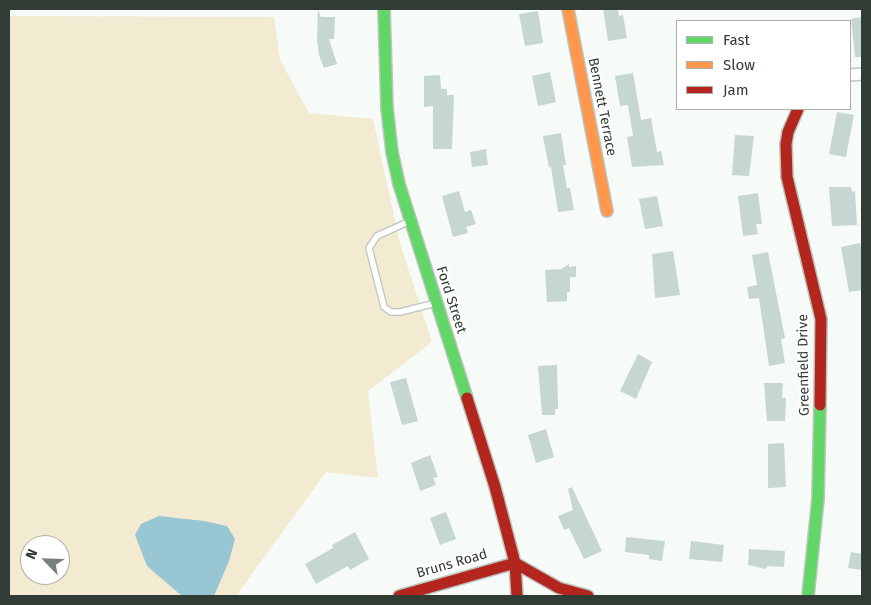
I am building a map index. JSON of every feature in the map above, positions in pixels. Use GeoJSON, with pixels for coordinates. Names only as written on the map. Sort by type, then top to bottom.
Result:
{"type":"FeatureCollection","features":[{"type":"Feature","properties":{"kind":"street","name":"Ford Street"},"geometry":{"type":"LineString","coordinates":[[384,9],[387,108],[392,152],[410,221],[495,488],[515,563],[517,596]]}},
{"type":"Feature","properties":{"kind":"street","name":"Bennett Terrace"},"geometry":{"type":"LineString","coordinates":[[568,9],[607,210]]}},
{"type":"Feature","properties":{"kind":"street","name":"Greenfield Drive"},"geometry":{"type":"LineString","coordinates":[[798,110],[788,132],[786,144],[787,178],[821,319],[818,499],[808,596]]}},
{"type":"Feature","properties":{"kind":"street","name":"Bruns Road"},"geometry":{"type":"LineString","coordinates":[[399,596],[414,590],[515,563]]}},
{"type":"Feature","properties":{"kind":"street"},"geometry":{"type":"LineString","coordinates":[[515,563],[559,588],[588,596]]}},
{"type":"Feature","properties":{"kind":"lane"},"geometry":{"type":"LineString","coordinates":[[410,221],[377,236],[369,248],[369,255],[384,307],[391,312],[400,312],[436,303]]}},
{"type":"Feature","properties":{"kind":"shaded area"},"geometry":{"type":"Polygon","coordinates":[[[9,16],[274,17],[280,60],[309,113],[373,119],[400,243],[432,342],[368,391],[378,478],[326,472],[236,596],[9,596],[9,16]]]}},
{"type":"Feature","properties":{"kind":"water"},"geometry":{"type":"Polygon","coordinates":[[[159,516],[204,521],[227,526],[235,539],[229,561],[214,596],[182,596],[147,566],[135,535],[141,524],[159,516]]]}},
{"type":"Feature","properties":{"kind":"building"},"geometry":{"type":"Polygon","coordinates":[[[603,9],[618,9],[619,16],[623,15],[627,38],[608,41],[603,9]]]}},
{"type":"Feature","properties":{"kind":"building"},"geometry":{"type":"Polygon","coordinates":[[[318,10],[321,17],[335,17],[334,39],[329,39],[337,64],[324,68],[319,55],[317,40],[318,10]]]}},
{"type":"Feature","properties":{"kind":"building"},"geometry":{"type":"Polygon","coordinates":[[[538,11],[543,43],[525,46],[519,14],[538,11]]]}},
{"type":"Feature","properties":{"kind":"building"},"geometry":{"type":"Polygon","coordinates":[[[862,17],[862,57],[855,57],[851,19],[862,17]]]}},
{"type":"Feature","properties":{"kind":"building"},"geometry":{"type":"Polygon","coordinates":[[[550,72],[556,102],[538,106],[532,76],[550,72]]]}},
{"type":"Feature","properties":{"kind":"building"},"geometry":{"type":"Polygon","coordinates":[[[633,73],[641,120],[651,118],[657,152],[661,151],[664,165],[632,167],[627,137],[633,136],[628,105],[620,106],[615,76],[633,73]]]}},
{"type":"Feature","properties":{"kind":"building"},"geometry":{"type":"Polygon","coordinates":[[[440,75],[441,89],[447,89],[447,95],[454,95],[452,149],[433,149],[433,106],[424,107],[424,76],[440,75]]]}},
{"type":"Feature","properties":{"kind":"building"},"geometry":{"type":"Polygon","coordinates":[[[837,112],[854,115],[846,157],[829,154],[837,112]]]}},
{"type":"Feature","properties":{"kind":"building"},"geometry":{"type":"Polygon","coordinates":[[[561,133],[566,165],[563,165],[567,188],[570,188],[574,210],[558,212],[551,167],[549,168],[543,136],[561,133]]]}},
{"type":"Feature","properties":{"kind":"building"},"geometry":{"type":"Polygon","coordinates":[[[735,135],[754,136],[749,176],[732,175],[735,135]]]}},
{"type":"Feature","properties":{"kind":"building"},"geometry":{"type":"Polygon","coordinates":[[[486,149],[488,165],[472,167],[470,152],[486,149]]]}},
{"type":"Feature","properties":{"kind":"building"},"geometry":{"type":"Polygon","coordinates":[[[829,187],[851,187],[852,192],[855,191],[857,225],[832,226],[829,187]]]}},
{"type":"Feature","properties":{"kind":"building"},"geometry":{"type":"Polygon","coordinates":[[[459,191],[465,212],[471,210],[476,224],[466,227],[468,233],[453,237],[442,196],[459,191]]]}},
{"type":"Feature","properties":{"kind":"building"},"geometry":{"type":"Polygon","coordinates":[[[758,193],[762,224],[756,224],[758,234],[743,236],[738,196],[758,193]]]}},
{"type":"Feature","properties":{"kind":"building"},"geometry":{"type":"Polygon","coordinates":[[[657,196],[663,226],[645,229],[639,199],[657,196]]]}},
{"type":"Feature","properties":{"kind":"building"},"geometry":{"type":"Polygon","coordinates":[[[860,243],[862,251],[862,290],[849,292],[841,247],[860,243]]]}},
{"type":"Feature","properties":{"kind":"building"},"geometry":{"type":"Polygon","coordinates":[[[673,251],[680,295],[655,298],[652,254],[673,251]]]}},
{"type":"Feature","properties":{"kind":"building"},"geometry":{"type":"Polygon","coordinates":[[[768,252],[785,338],[781,339],[785,363],[769,366],[759,298],[749,299],[747,287],[757,285],[752,255],[768,252]]]}},
{"type":"Feature","properties":{"kind":"building"},"geometry":{"type":"Polygon","coordinates":[[[569,264],[569,267],[576,266],[576,277],[570,277],[570,292],[567,292],[567,301],[547,302],[545,270],[561,269],[569,264]]]}},
{"type":"Feature","properties":{"kind":"building"},"geometry":{"type":"Polygon","coordinates":[[[638,354],[652,362],[636,399],[620,391],[638,354]]]}},
{"type":"Feature","properties":{"kind":"building"},"geometry":{"type":"Polygon","coordinates":[[[557,365],[558,409],[555,409],[555,415],[542,415],[538,366],[557,365]]]}},
{"type":"Feature","properties":{"kind":"building"},"geometry":{"type":"Polygon","coordinates":[[[406,378],[418,421],[402,425],[390,382],[406,378]]]}},
{"type":"Feature","properties":{"kind":"building"},"geometry":{"type":"Polygon","coordinates":[[[764,383],[783,383],[782,398],[786,398],[785,421],[767,421],[764,383]]]}},
{"type":"Feature","properties":{"kind":"building"},"geometry":{"type":"Polygon","coordinates":[[[546,429],[554,457],[536,463],[528,435],[546,429]]]}},
{"type":"Feature","properties":{"kind":"building"},"geometry":{"type":"Polygon","coordinates":[[[784,443],[786,487],[768,488],[768,444],[784,443]]]}},
{"type":"Feature","properties":{"kind":"building"},"geometry":{"type":"Polygon","coordinates":[[[430,455],[438,477],[433,478],[436,485],[420,491],[411,463],[430,455]]]}},
{"type":"Feature","properties":{"kind":"building"},"geometry":{"type":"Polygon","coordinates":[[[572,487],[602,551],[584,559],[569,528],[564,530],[558,516],[573,510],[568,489],[572,487]]]}},
{"type":"Feature","properties":{"kind":"building"},"geometry":{"type":"Polygon","coordinates":[[[446,512],[456,539],[440,545],[430,518],[446,512]]]}},
{"type":"Feature","properties":{"kind":"building"},"geometry":{"type":"Polygon","coordinates":[[[355,532],[369,559],[350,570],[348,566],[316,584],[305,564],[333,548],[332,545],[355,532]]]}},
{"type":"Feature","properties":{"kind":"building"},"geometry":{"type":"Polygon","coordinates":[[[626,537],[665,541],[662,561],[649,559],[649,555],[625,552],[626,537]]]}},
{"type":"Feature","properties":{"kind":"building"},"geometry":{"type":"Polygon","coordinates":[[[691,541],[724,545],[722,562],[689,559],[691,541]]]}},
{"type":"Feature","properties":{"kind":"building"},"geometry":{"type":"Polygon","coordinates":[[[749,549],[785,551],[784,567],[767,566],[766,569],[748,565],[749,549]]]}},
{"type":"Feature","properties":{"kind":"building"},"geometry":{"type":"Polygon","coordinates":[[[851,552],[862,554],[862,570],[848,568],[851,552]]]}},
{"type":"Feature","properties":{"kind":"traffic: fast"},"geometry":{"type":"LineString","coordinates":[[384,9],[387,108],[392,152],[399,184],[467,398]]}},
{"type":"Feature","properties":{"kind":"traffic: fast"},"geometry":{"type":"LineString","coordinates":[[808,596],[818,499],[820,405]]}},
{"type":"Feature","properties":{"kind":"traffic: slow"},"geometry":{"type":"LineString","coordinates":[[568,9],[607,211]]}},
{"type":"Feature","properties":{"kind":"traffic: jam"},"geometry":{"type":"LineString","coordinates":[[798,110],[788,132],[786,144],[787,177],[821,319],[820,405]]}},
{"type":"Feature","properties":{"kind":"traffic: jam"},"geometry":{"type":"LineString","coordinates":[[467,398],[495,487],[515,563],[517,596]]}},
{"type":"Feature","properties":{"kind":"traffic: jam"},"geometry":{"type":"LineString","coordinates":[[399,596],[515,563],[559,588],[588,596]]}}]}
